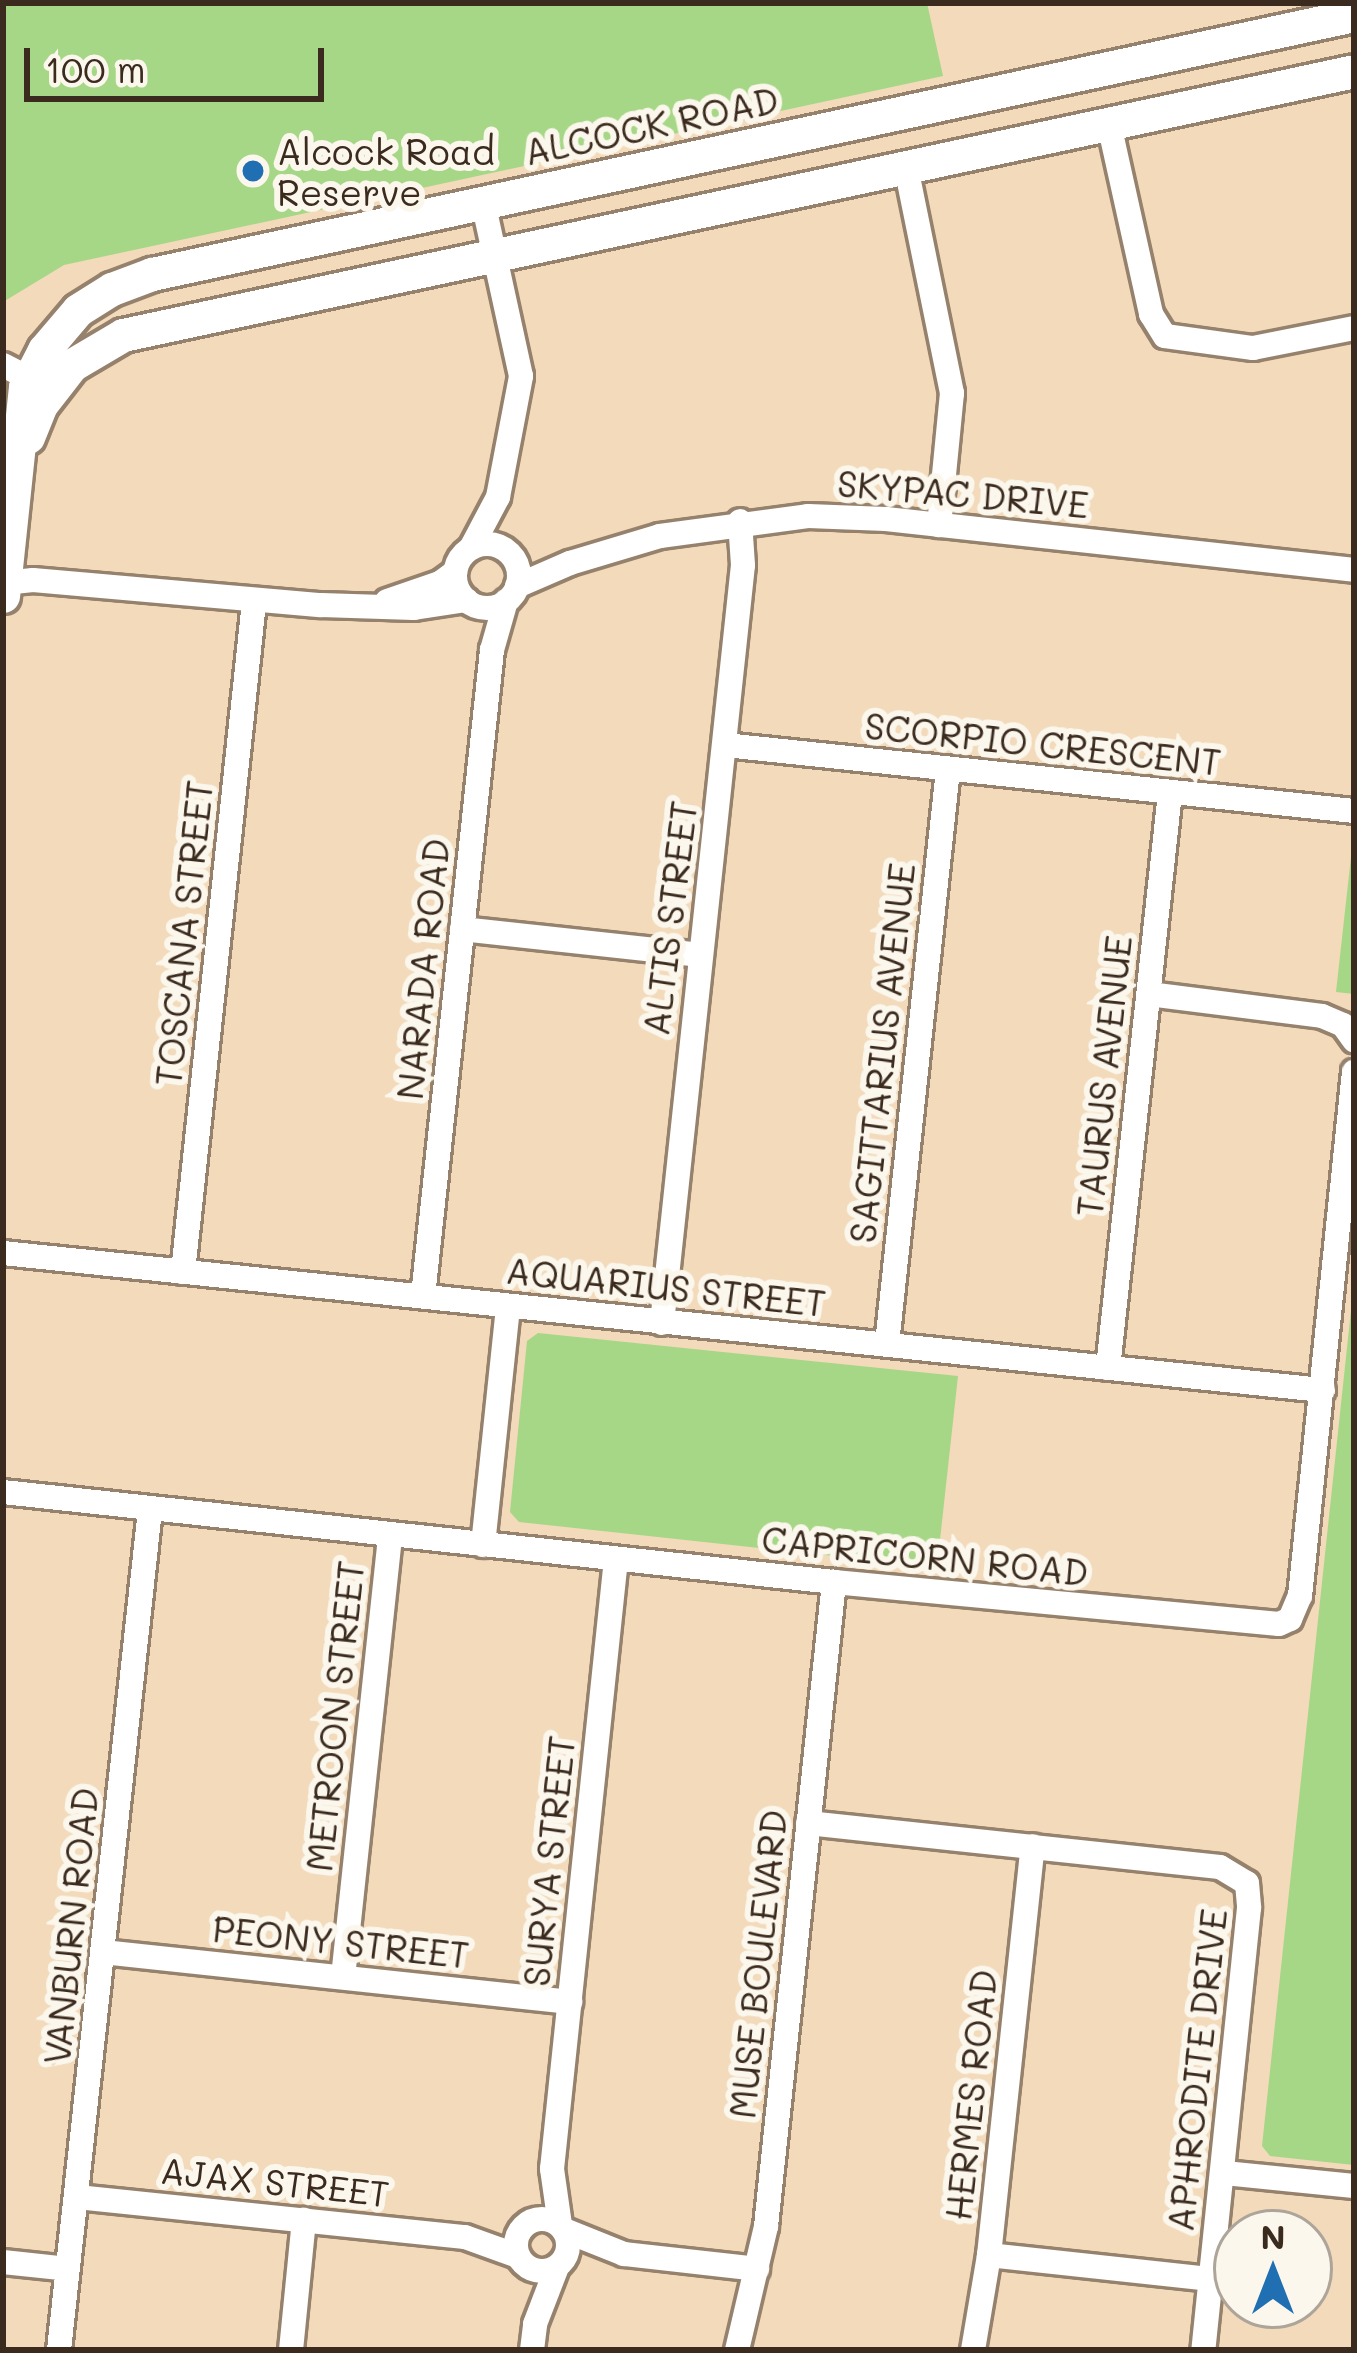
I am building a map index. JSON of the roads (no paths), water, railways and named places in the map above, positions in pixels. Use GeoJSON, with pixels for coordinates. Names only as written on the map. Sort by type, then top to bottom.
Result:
{"type":"FeatureCollection","features":[{"type":"Feature","properties":{"kind":"street","name":"ALCOCK ROAD"},"geometry":{"type":"LineString","coordinates":[[3,596],[20,408],[28,378],[78,310],[112,289],[152,274],[1354,15]]}},
{"type":"Feature","properties":{"kind":"street"},"geometry":{"type":"LineString","coordinates":[[28,378],[123,335],[1354,71]]}},
{"type":"Feature","properties":{"kind":"street"},"geometry":{"type":"LineString","coordinates":[[1109,124],[1151,314],[1160,332],[1180,341],[1253,349],[1354,328]]}},
{"type":"Feature","properties":{"kind":"street"},"geometry":{"type":"LineString","coordinates":[[906,167],[952,393],[938,525]]}},
{"type":"Feature","properties":{"kind":"street"},"geometry":{"type":"LineString","coordinates":[[380,605],[440,584],[455,572],[498,497],[521,376],[483,201]]}},
{"type":"Feature","properties":{"kind":"street"},"geometry":{"type":"LineString","coordinates":[[4,583],[33,580],[254,602],[414,608],[469,602],[489,608],[512,594],[518,572],[508,552],[498,497]]}},
{"type":"Feature","properties":{"kind":"street","name":"SKYPAC DRIVE"},"geometry":{"type":"LineString","coordinates":[[512,594],[570,563],[660,536],[740,521],[834,515],[1354,570]]}},
{"type":"Feature","properties":{"kind":"street","name":"ALTIS STREET"},"geometry":{"type":"LineString","coordinates":[[662,1323],[743,565],[740,521]]}},
{"type":"Feature","properties":{"kind":"street"},"geometry":{"type":"LineString","coordinates":[[470,548],[486,544],[508,552]]}},
{"type":"Feature","properties":{"kind":"street","name":"SKYPAC DRIVE"},"geometry":{"type":"LineString","coordinates":[[508,552],[570,563]]}},
{"type":"Feature","properties":{"kind":"street"},"geometry":{"type":"LineString","coordinates":[[455,572],[492,650]]}},
{"type":"Feature","properties":{"kind":"street","name":"NARADA ROAD"},"geometry":{"type":"LineString","coordinates":[[423,1296],[492,650],[512,594]]}},
{"type":"Feature","properties":{"kind":"street","name":"TOSCANA STREET"},"geometry":{"type":"LineString","coordinates":[[183,1272],[254,602]]}},
{"type":"Feature","properties":{"kind":"street","name":"SCORPIO CRESCENT"},"geometry":{"type":"LineString","coordinates":[[725,745],[1354,811]]}},
{"type":"Feature","properties":{"kind":"street","name":"SAGITTARIUS AVENUE"},"geometry":{"type":"LineString","coordinates":[[886,1344],[948,769]]}},
{"type":"Feature","properties":{"kind":"street","name":"TAURUS AVENUE"},"geometry":{"type":"LineString","coordinates":[[1108,1368],[1170,793]]}},
{"type":"Feature","properties":{"kind":"street"},"geometry":{"type":"LineString","coordinates":[[462,928],[701,955]]}},
{"type":"Feature","properties":{"kind":"street"},"geometry":{"type":"LineString","coordinates":[[1149,994],[1322,1016],[1343,1025],[1354,1040]]}},
{"type":"Feature","properties":{"kind":"street","name":"CAPRICORN ROAD"},"geometry":{"type":"LineString","coordinates":[[3,1492],[834,1582],[1279,1624],[1291,1618],[1300,1596],[1354,1072]]}},
{"type":"Feature","properties":{"kind":"street","name":"AQUARIUS STREET"},"geometry":{"type":"LineString","coordinates":[[3,1253],[1323,1390]]}},
{"type":"Feature","properties":{"kind":"street"},"geometry":{"type":"LineString","coordinates":[[483,1545],[508,1306]]}},
{"type":"Feature","properties":{"kind":"street","name":"VANBURN ROAD"},"geometry":{"type":"LineString","coordinates":[[59,2350],[150,1509]]}},
{"type":"Feature","properties":{"kind":"street","name":"METROON STREET"},"geometry":{"type":"LineString","coordinates":[[343,1977],[390,1535]]}},
{"type":"Feature","properties":{"kind":"street","name":"SURYA STREET"},"geometry":{"type":"LineString","coordinates":[[562,2227],[552,2169],[616,1559]]}},
{"type":"Feature","properties":{"kind":"street","name":"MUSE BOULEVARD"},"geometry":{"type":"LineString","coordinates":[[736,2350],[757,2269],[834,1582]]}},
{"type":"Feature","properties":{"kind":"street","name":"APHRODITE DRIVE"},"geometry":{"type":"LineString","coordinates":[[808,1823],[1220,1867],[1246,1883],[1249,1908],[1203,2350]]}},
{"type":"Feature","properties":{"kind":"street","name":"HERMES ROAD"},"geometry":{"type":"LineString","coordinates":[[973,2350],[989,2255],[1033,1846]]}},
{"type":"Feature","properties":{"kind":"street","name":"PEONY STREET"},"geometry":{"type":"LineString","coordinates":[[104,1952],[570,2002]]}},
{"type":"Feature","properties":{"kind":"street","name":"SURYA STREET"},"geometry":{"type":"LineString","coordinates":[[527,2224],[552,2169]]}},
{"type":"Feature","properties":{"kind":"street"},"geometry":{"type":"LineString","coordinates":[[1224,2173],[1354,2186]]}},
{"type":"Feature","properties":{"kind":"street","name":"AJAX STREET"},"geometry":{"type":"LineString","coordinates":[[77,2197],[465,2237],[521,2260]]}},
{"type":"Feature","properties":{"kind":"street"},"geometry":{"type":"LineString","coordinates":[[535,2324],[516,2240],[527,2224],[542,2219],[624,2254]]}},
{"type":"Feature","properties":{"kind":"street"},"geometry":{"type":"LineString","coordinates":[[291,2350],[304,2220]]}},
{"type":"Feature","properties":{"kind":"street","name":"AJAX STREET"},"geometry":{"type":"LineString","coordinates":[[465,2237],[527,2224]]}},
{"type":"Feature","properties":{"kind":"street"},"geometry":{"type":"LineString","coordinates":[[532,2350],[535,2324],[569,2245],[562,2227]]}},
{"type":"Feature","properties":{"kind":"street"},"geometry":{"type":"LineString","coordinates":[[521,2260],[543,2272],[561,2264],[624,2254],[757,2269]]}},
{"type":"Feature","properties":{"kind":"street"},"geometry":{"type":"LineString","coordinates":[[989,2255],[1211,2278]]}},
{"type":"Feature","properties":{"kind":"street"},"geometry":{"type":"LineString","coordinates":[[3,2262],[68,2270]]}},
{"type":"Feature","properties":{"kind":"place","name":"Alcock Road Reserve"},"geometry":{"type":"Point","coordinates":[253,171]}}]}
